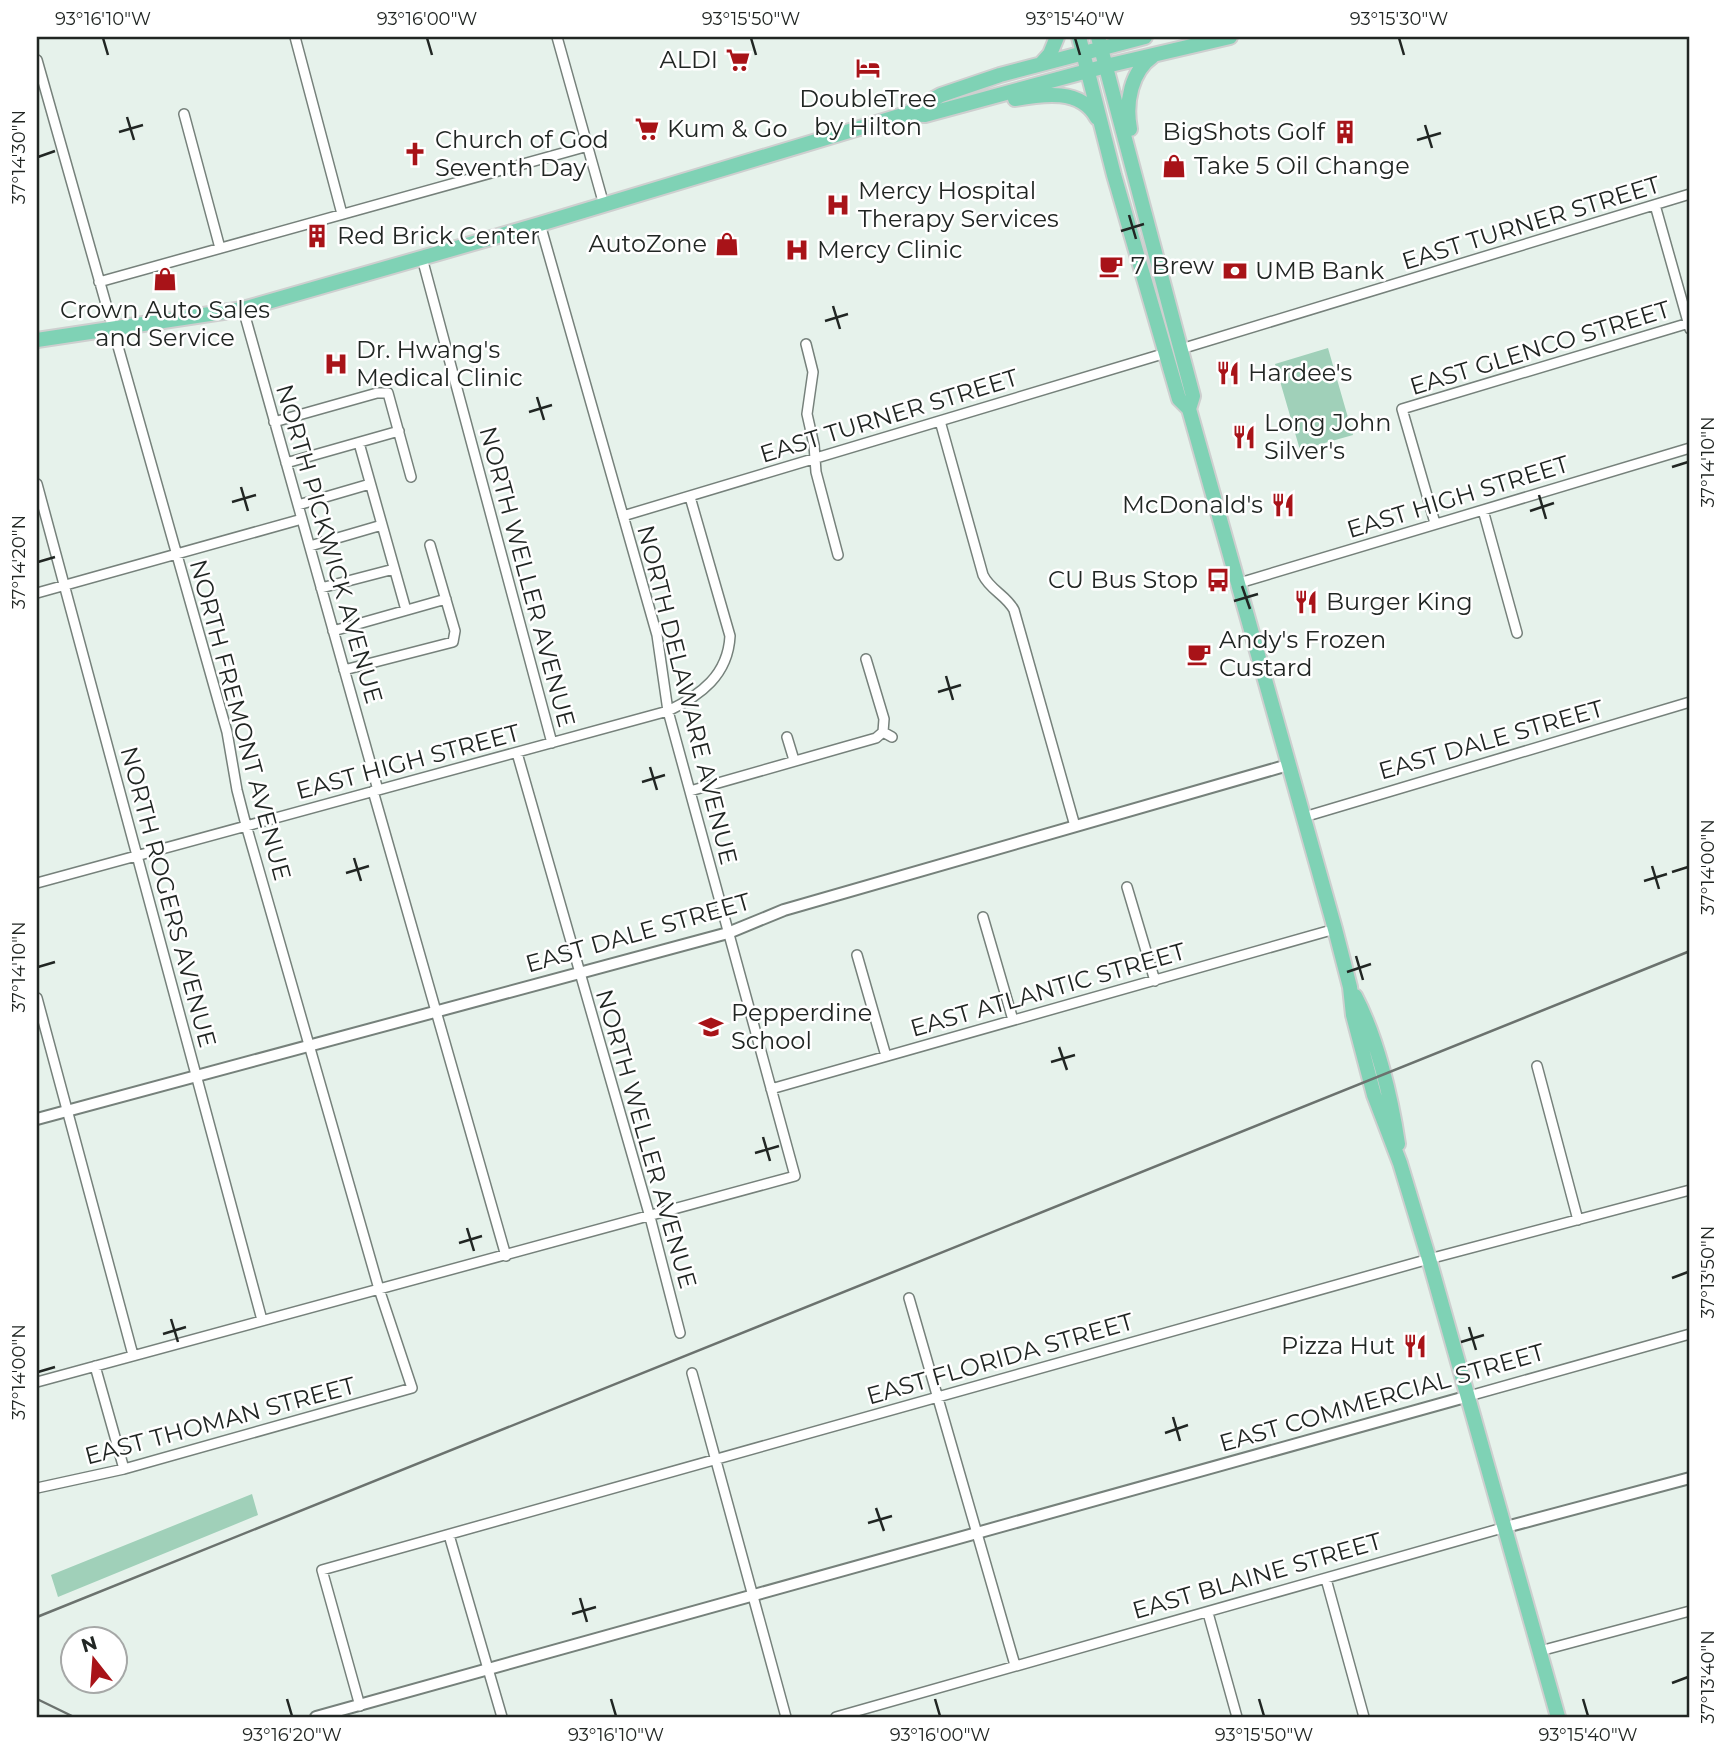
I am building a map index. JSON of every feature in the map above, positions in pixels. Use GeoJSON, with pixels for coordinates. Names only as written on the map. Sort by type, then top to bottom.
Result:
{"type":"FeatureCollection","features":[{"type":"Feature","properties":{"kind":"main road"},"geometry":{"type":"LineString","coordinates":[[1041,64],[1050,54],[1057,37]]}},
{"type":"Feature","properties":{"kind":"main road"},"geometry":{"type":"LineString","coordinates":[[1079,37],[1179,399],[1191,403]]}},
{"type":"Feature","properties":{"kind":"main road"},"geometry":{"type":"LineString","coordinates":[[37,340],[243,309],[540,224],[906,114],[940,95],[1083,52],[1100,42],[1145,37]]}},
{"type":"Feature","properties":{"kind":"main road"},"geometry":{"type":"LineString","coordinates":[[906,114],[925,115],[1106,66],[1230,37]]}},
{"type":"Feature","properties":{"kind":"main road"},"geometry":{"type":"LineString","coordinates":[[1100,42],[1181,349],[1191,403],[1237,584],[1350,987],[1362,1010],[1376,1053],[1394,1121],[1400,1163],[1469,1396],[1558,1717]]}},
{"type":"Feature","properties":{"kind":"main road"},"geometry":{"type":"LineString","coordinates":[[1154,55],[1144,62],[1138,71],[1132,88],[1128,116],[1153,213],[1155,251]]}},
{"type":"Feature","properties":{"kind":"main road"},"geometry":{"type":"LineString","coordinates":[[986,97],[1003,102],[1043,94],[1070,97],[1090,107],[1103,129]]}},
{"type":"Feature","properties":{"kind":"main road"},"geometry":{"type":"LineString","coordinates":[[1148,290],[1157,297],[1171,341],[1181,349]]}},
{"type":"Feature","properties":{"kind":"street"},"geometry":{"type":"LineString","coordinates":[[295,37],[342,214]]}},
{"type":"Feature","properties":{"kind":"street"},"geometry":{"type":"LineString","coordinates":[[557,37],[604,205]]}},
{"type":"Feature","properties":{"kind":"street","name":"NORTH FREMONT AVENUE"},"geometry":{"type":"LineString","coordinates":[[37,60],[227,732],[246,825],[379,1289],[412,1388]]}},
{"type":"Feature","properties":{"kind":"street"},"geometry":{"type":"LineString","coordinates":[[184,114],[220,248]]}},
{"type":"Feature","properties":{"kind":"street"},"geometry":{"type":"LineString","coordinates":[[99,282],[588,146]]}},
{"type":"Feature","properties":{"kind":"street","name":"EAST TURNER STREET"},"geometry":{"type":"LineString","coordinates":[[1181,349],[1690,194]]}},
{"type":"Feature","properties":{"kind":"street"},"geometry":{"type":"LineString","coordinates":[[1655,205],[1689,326]]}},
{"type":"Feature","properties":{"kind":"street","name":"NORTH DELAWARE AVENUE"},"geometry":{"type":"LineString","coordinates":[[540,224],[657,635],[668,711],[795,1176],[650,1217]]}},
{"type":"Feature","properties":{"kind":"street","name":"NORTH WELLER AVENUE"},"geometry":{"type":"LineString","coordinates":[[422,258],[552,743]]}},
{"type":"Feature","properties":{"kind":"street","name":"NORTH PICKWICK AVENUE"},"geometry":{"type":"LineString","coordinates":[[243,309],[506,1256]]}},
{"type":"Feature","properties":{"kind":"street","name":"EAST GLENCO STREET"},"geometry":{"type":"LineString","coordinates":[[1435,523],[1402,409],[1689,326]]}},
{"type":"Feature","properties":{"kind":"street"},"geometry":{"type":"LineString","coordinates":[[806,344],[812,365],[812,384],[806,409],[814,445],[816,472],[838,555]]}},
{"type":"Feature","properties":{"kind":"street","name":"EAST TURNER STREET"},"geometry":{"type":"LineString","coordinates":[[623,516],[1166,353]]}},
{"type":"Feature","properties":{"kind":"street"},"geometry":{"type":"LineString","coordinates":[[274,422],[388,393],[411,477]]}},
{"type":"Feature","properties":{"kind":"street"},"geometry":{"type":"LineString","coordinates":[[940,421],[983,575],[990,586],[1005,596],[1014,610],[1075,827]]}},
{"type":"Feature","properties":{"kind":"street"},"geometry":{"type":"LineString","coordinates":[[286,463],[399,432]]}},
{"type":"Feature","properties":{"kind":"street"},"geometry":{"type":"LineString","coordinates":[[359,443],[406,610]]}},
{"type":"Feature","properties":{"kind":"street","name":"EAST HIGH STREET"},"geometry":{"type":"LineString","coordinates":[[1237,584],[1690,448]]}},
{"type":"Feature","properties":{"kind":"street","name":"NORTH ROGERS AVENUE"},"geometry":{"type":"LineString","coordinates":[[37,484],[261,1320]]}},
{"type":"Feature","properties":{"kind":"street"},"geometry":{"type":"LineString","coordinates":[[298,505],[370,484]]}},
{"type":"Feature","properties":{"kind":"street","name":"EAST HIGH STREET"},"geometry":{"type":"LineString","coordinates":[[37,883],[668,711],[688,701],[711,684],[729,652],[730,636],[690,497]]}},
{"type":"Feature","properties":{"kind":"street"},"geometry":{"type":"LineString","coordinates":[[1483,510],[1517,633]]}},
{"type":"Feature","properties":{"kind":"street"},"geometry":{"type":"LineString","coordinates":[[37,593],[302,519]]}},
{"type":"Feature","properties":{"kind":"street"},"geometry":{"type":"LineString","coordinates":[[310,546],[382,525]]}},
{"type":"Feature","properties":{"kind":"street"},"geometry":{"type":"LineString","coordinates":[[344,670],[453,642],[455,631],[430,545]]}},
{"type":"Feature","properties":{"kind":"street"},"geometry":{"type":"LineString","coordinates":[[321,589],[394,569]]}},
{"type":"Feature","properties":{"kind":"street"},"geometry":{"type":"LineString","coordinates":[[333,631],[446,599]]}},
{"type":"Feature","properties":{"kind":"street"},"geometry":{"type":"LineString","coordinates":[[690,791],[876,738],[883,732],[884,719],[866,659]]}},
{"type":"Feature","properties":{"kind":"street","name":"EAST DALE STREET"},"geometry":{"type":"LineString","coordinates":[[1304,817],[1690,702]]}},
{"type":"Feature","properties":{"kind":"street"},"geometry":{"type":"LineString","coordinates":[[883,732],[892,737]]}},
{"type":"Feature","properties":{"kind":"street"},"geometry":{"type":"LineString","coordinates":[[787,737],[794,760]]}},
{"type":"Feature","properties":{"kind":"street","name":"NORTH WELLER AVENUE"},"geometry":{"type":"LineString","coordinates":[[517,753],[650,1217],[680,1333]]}},
{"type":"Feature","properties":{"kind":"street","name":"EAST DALE STREET"},"geometry":{"type":"LineString","coordinates":[[37,1119],[728,933],[784,910],[1288,765]]}},
{"type":"Feature","properties":{"kind":"street"},"geometry":{"type":"LineString","coordinates":[[1127,887],[1154,981]]}},
{"type":"Feature","properties":{"kind":"street"},"geometry":{"type":"LineString","coordinates":[[983,917],[1013,1020]]}},
{"type":"Feature","properties":{"kind":"street","name":"EAST ATLANTIC STREET"},"geometry":{"type":"LineString","coordinates":[[771,1089],[1335,929]]}},
{"type":"Feature","properties":{"kind":"street"},"geometry":{"type":"LineString","coordinates":[[857,955],[886,1056]]}},
{"type":"Feature","properties":{"kind":"street"},"geometry":{"type":"LineString","coordinates":[[37,999],[133,1355]]}},
{"type":"Feature","properties":{"kind":"street"},"geometry":{"type":"LineString","coordinates":[[1537,1066],[1578,1220]]}},
{"type":"Feature","properties":{"kind":"street","name":"EAST FLORIDA STREET"},"geometry":{"type":"LineString","coordinates":[[360,1706],[322,1570],[1429,1259],[1690,1189]]}},
{"type":"Feature","properties":{"kind":"street"},"geometry":{"type":"LineString","coordinates":[[37,1382],[650,1217]]}},
{"type":"Feature","properties":{"kind":"street"},"geometry":{"type":"LineString","coordinates":[[909,1298],[1015,1665]]}},
{"type":"Feature","properties":{"kind":"street","name":"EAST COMMERCIAL STREET"},"geometry":{"type":"LineString","coordinates":[[316,1717],[1690,1334]]}},
{"type":"Feature","properties":{"kind":"street"},"geometry":{"type":"LineString","coordinates":[[95,1366],[124,1469]]}},
{"type":"Feature","properties":{"kind":"street"},"geometry":{"type":"LineString","coordinates":[[692,1373],[786,1717]]}},
{"type":"Feature","properties":{"kind":"street","name":"EAST THOMAN STREET"},"geometry":{"type":"LineString","coordinates":[[37,1488],[124,1469],[412,1388]]}},
{"type":"Feature","properties":{"kind":"street","name":"EAST BLAINE STREET"},"geometry":{"type":"LineString","coordinates":[[836,1717],[1506,1527],[1690,1478]]}},
{"type":"Feature","properties":{"kind":"street"},"geometry":{"type":"LineString","coordinates":[[449,1535],[502,1717]]}},
{"type":"Feature","properties":{"kind":"street"},"geometry":{"type":"LineString","coordinates":[[1326,1579],[1364,1717]]}},
{"type":"Feature","properties":{"kind":"street"},"geometry":{"type":"LineString","coordinates":[[1540,1651],[1690,1611]]}},
{"type":"Feature","properties":{"kind":"street"},"geometry":{"type":"LineString","coordinates":[[1208,1612],[1237,1717]]}},
{"type":"Feature","properties":{"kind":"green space"},"geometry":{"type":"Polygon","coordinates":[[[1328,348],[1353,435],[1300,450],[1275,364],[1328,348]]]}},
{"type":"Feature","properties":{"kind":"green space"},"geometry":{"type":"Polygon","coordinates":[[[252,1494],[258,1515],[58,1597],[51,1575],[252,1494]]]}},
{"type":"Feature","properties":{"kind":"railway"},"geometry":{"type":"LineString","coordinates":[[37,1617],[1690,951]]}},
{"type":"Feature","properties":{"kind":"railway"},"geometry":{"type":"LineString","coordinates":[[37,1699],[74,1717]]}},
{"type":"Feature","properties":{"kind":"place","name":"ALDI"},"geometry":{"type":"Point","coordinates":[738,60]}},
{"type":"Feature","properties":{"kind":"place","name":"DoubleTree by Hilton"},"geometry":{"type":"Point","coordinates":[868,68]}},
{"type":"Feature","properties":{"kind":"place","name":"Kum & Go"},"geometry":{"type":"Point","coordinates":[647,129]}},
{"type":"Feature","properties":{"kind":"place","name":"BigShots Golf"},"geometry":{"type":"Point","coordinates":[1345,132]}},
{"type":"Feature","properties":{"kind":"place","name":"Church of God Seventh Day"},"geometry":{"type":"Point","coordinates":[415,154]}},
{"type":"Feature","properties":{"kind":"place","name":"Take 5 Oil Change"},"geometry":{"type":"Point","coordinates":[1174,166]}},
{"type":"Feature","properties":{"kind":"place","name":"Mercy Hospital Therapy Services"},"geometry":{"type":"Point","coordinates":[838,205]}},
{"type":"Feature","properties":{"kind":"place","name":"Red Brick Center"},"geometry":{"type":"Point","coordinates":[317,236]}},
{"type":"Feature","properties":{"kind":"place","name":"AutoZone"},"geometry":{"type":"Point","coordinates":[727,244]}},
{"type":"Feature","properties":{"kind":"place","name":"Mercy Clinic"},"geometry":{"type":"Point","coordinates":[797,250]}},
{"type":"Feature","properties":{"kind":"place","name":"7 Brew"},"geometry":{"type":"Point","coordinates":[1111,266]}},
{"type":"Feature","properties":{"kind":"place","name":"UMB Bank"},"geometry":{"type":"Point","coordinates":[1235,271]}},
{"type":"Feature","properties":{"kind":"place","name":"Crown Auto Sales and Service"},"geometry":{"type":"Point","coordinates":[165,279]}},
{"type":"Feature","properties":{"kind":"place","name":"Dr. Hwang's Medical Clinic"},"geometry":{"type":"Point","coordinates":[336,364]}},
{"type":"Feature","properties":{"kind":"place","name":"Hardee's"},"geometry":{"type":"Point","coordinates":[1228,373]}},
{"type":"Feature","properties":{"kind":"place","name":"Long John Silver's"},"geometry":{"type":"Point","coordinates":[1244,437]}},
{"type":"Feature","properties":{"kind":"place","name":"McDonald's"},"geometry":{"type":"Point","coordinates":[1283,505]}},
{"type":"Feature","properties":{"kind":"place","name":"CU Bus Stop"},"geometry":{"type":"Point","coordinates":[1218,580]}},
{"type":"Feature","properties":{"kind":"place","name":"Burger King"},"geometry":{"type":"Point","coordinates":[1306,602]}},
{"type":"Feature","properties":{"kind":"place","name":"Andy's Frozen Custard"},"geometry":{"type":"Point","coordinates":[1199,654]}},
{"type":"Feature","properties":{"kind":"place","name":"Pepperdine School"},"geometry":{"type":"Point","coordinates":[711,1027]}},
{"type":"Feature","properties":{"kind":"place","name":"Pizza Hut"},"geometry":{"type":"Point","coordinates":[1415,1346]}}]}
